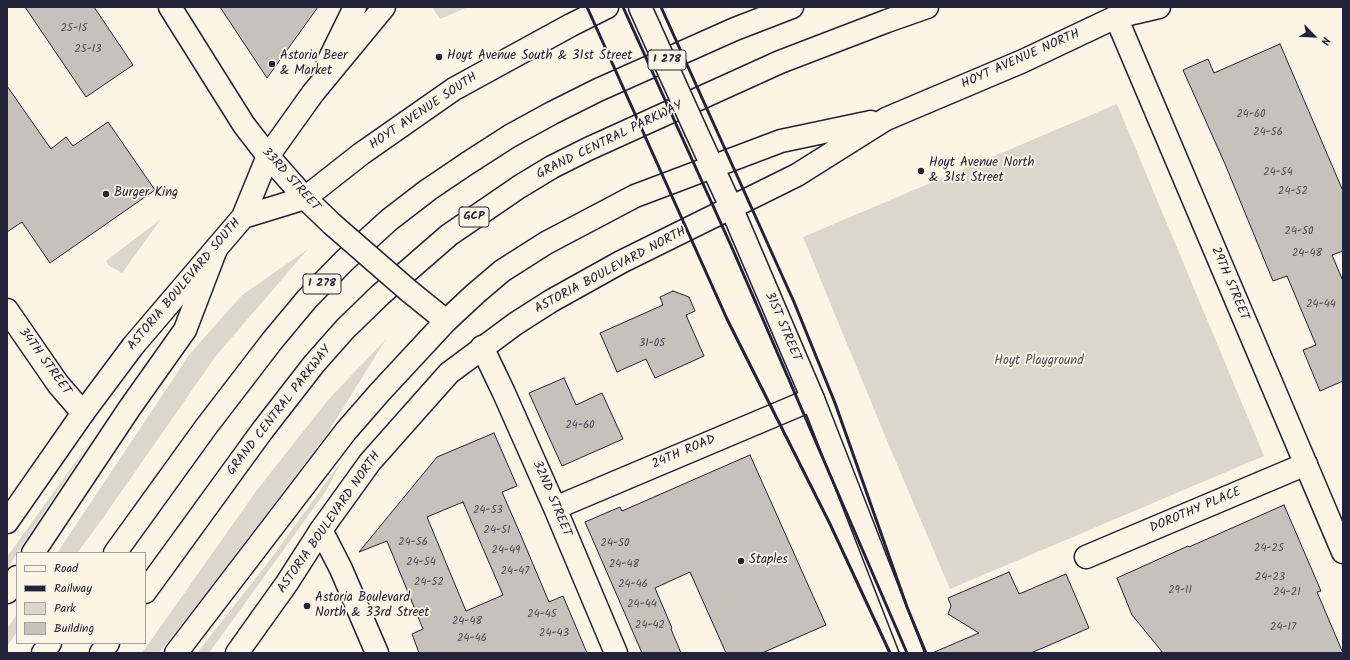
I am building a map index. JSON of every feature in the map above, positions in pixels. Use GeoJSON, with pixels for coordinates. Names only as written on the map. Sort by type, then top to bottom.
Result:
{"type":"FeatureCollection","features":[{"type":"Feature","properties":{"kind":"main road","name":"33RD STREET"},"geometry":{"type":"LineString","coordinates":[[170,7],[244,125],[268,156],[305,198],[332,224],[446,321]]}},
{"type":"Feature","properties":{"kind":"main road"},"geometry":{"type":"LineString","coordinates":[[313,93],[355,7]]}},
{"type":"Feature","properties":{"kind":"main road","name":"ASTORIA BOULEVARD SOUTH"},"geometry":{"type":"LineString","coordinates":[[7,522],[83,413],[133,346],[243,217],[268,156],[313,93],[384,7]]}},
{"type":"Feature","properties":{"kind":"main road","name":"HOYT AVENUE SOUTH"},"geometry":{"type":"LineString","coordinates":[[243,217],[305,198],[361,154],[454,89],[571,24],[607,7]]}},
{"type":"Feature","properties":{"kind":"main road","name":"31ST STREET"},"geometry":{"type":"LineString","coordinates":[[640,7],[731,207],[813,399],[912,653]]}},
{"type":"Feature","properties":{"kind":"main road","name":"I 278"},"geometry":{"type":"LineString","coordinates":[[116,552],[206,426],[272,341],[307,300],[344,261],[390,220],[428,190],[468,163],[510,136],[552,113],[598,90],[735,29],[792,7]]}},
{"type":"Feature","properties":{"kind":"main road","name":"GRAND CENTRAL PARKWAY"},"geometry":{"type":"LineString","coordinates":[[146,591],[262,430],[314,364],[345,329],[380,295],[449,235],[519,187],[552,167],[588,149],[780,62],[928,7]]}},
{"type":"Feature","properties":{"kind":"main road","name":"HOYT AVENUE NORTH"},"geometry":{"type":"LineString","coordinates":[[731,207],[797,175],[886,119],[1023,61],[1122,12],[1159,7]]}},
{"type":"Feature","properties":{"kind":"main road","name":"29TH STREET"},"geometry":{"type":"LineString","coordinates":[[1122,12],[1343,552]]}},
{"type":"Feature","properties":{"kind":"main road","name":"HOYT AVENUE NORTH"},"geometry":{"type":"LineString","coordinates":[[712,167],[781,141],[886,119]]}},
{"type":"Feature","properties":{"kind":"main road"},"geometry":{"type":"LineString","coordinates":[[176,653],[346,431],[446,321],[475,294],[502,271],[546,243],[635,196],[712,167]]}},
{"type":"Feature","properties":{"kind":"main road","name":"ASTORIA BOULEVARD NORTH"},"geometry":{"type":"LineString","coordinates":[[237,653],[287,583],[321,530],[370,462],[449,373],[482,347],[515,324],[574,288],[621,262],[731,207]]}},
{"type":"Feature","properties":{"kind":"main road"},"geometry":{"type":"LineString","coordinates":[[34,552],[76,487],[185,330],[216,249]]}},
{"type":"Feature","properties":{"kind":"main road","name":"34TH STREET"},"geometry":{"type":"LineString","coordinates":[[7,310],[58,384],[83,413]]}},
{"type":"Feature","properties":{"kind":"main road","name":"32ND STREET"},"geometry":{"type":"LineString","coordinates":[[482,347],[555,508],[616,653]]}},
{"type":"Feature","properties":{"kind":"main road","name":"24TH ROAD"},"geometry":{"type":"LineString","coordinates":[[555,508],[813,399]]}},
{"type":"Feature","properties":{"kind":"main road","name":"DOROTHY PLACE"},"geometry":{"type":"LineString","coordinates":[[1086,557],[1306,464]]}},
{"type":"Feature","properties":{"kind":"main road"},"geometry":{"type":"LineString","coordinates":[[321,530],[341,569],[377,653]]}},
{"type":"Feature","properties":{"kind":"main road"},"geometry":{"type":"LineString","coordinates":[[7,592],[16,578]]}},
{"type":"Feature","properties":{"kind":"main road"},"geometry":{"type":"LineString","coordinates":[[43,653],[49,644]]}},
{"type":"Feature","properties":{"kind":"main road"},"geometry":{"type":"LineString","coordinates":[[100,653],[107,644]]}},
{"type":"Feature","properties":{"kind":"green space"},"geometry":{"type":"Polygon","coordinates":[[[432,7],[468,7],[440,19],[432,7]]]}},
{"type":"Feature","properties":{"kind":"green space","name":"Hoyt Playground"},"geometry":{"type":"Polygon","coordinates":[[[1117,104],[1264,456],[950,589],[803,237],[1117,104]]]}},
{"type":"Feature","properties":{"kind":"green space"},"geometry":{"type":"Polygon","coordinates":[[[161,219],[122,273],[108,265],[106,261],[161,219]]]}},
{"type":"Feature","properties":{"kind":"green space"},"geometry":{"type":"Polygon","coordinates":[[[308,249],[215,357],[78,552],[58,552],[189,355],[241,296],[308,249]]]}},
{"type":"Feature","properties":{"kind":"green space"},"geometry":{"type":"Polygon","coordinates":[[[386,339],[327,434],[206,593],[159,653],[142,653],[257,490],[328,400],[386,339]]]}},
{"type":"Feature","properties":{"kind":"green space"},"geometry":{"type":"Polygon","coordinates":[[[97,432],[18,552],[16,552],[16,555],[7,570],[7,557],[97,432]]]}},
{"type":"Feature","properties":{"kind":"green space"},"geometry":{"type":"Polygon","coordinates":[[[341,462],[326,491],[209,653],[197,653],[270,560],[341,462]]]}},
{"type":"Feature","properties":{"kind":"green space"},"geometry":{"type":"Polygon","coordinates":[[[16,616],[16,633],[7,646],[7,629],[16,616]]]}},
{"type":"Feature","properties":{"kind":"building"},"geometry":{"type":"Polygon","coordinates":[[[25,7],[94,7],[133,65],[86,97],[25,7]]]}},
{"type":"Feature","properties":{"kind":"building"},"geometry":{"type":"Polygon","coordinates":[[[220,7],[318,7],[267,78],[220,7]]]}},
{"type":"Feature","properties":{"kind":"building"},"geometry":{"type":"Polygon","coordinates":[[[1280,44],[1343,191],[1343,251],[1332,255],[1343,281],[1343,381],[1320,391],[1303,350],[1316,345],[1287,276],[1273,281],[1225,164],[1183,70],[1208,59],[1214,73],[1280,44]]]}},
{"type":"Feature","properties":{"kind":"building"},"geometry":{"type":"Polygon","coordinates":[[[7,86],[51,149],[66,137],[73,146],[108,122],[155,190],[50,263],[22,222],[7,232],[7,86]]]}},
{"type":"Feature","properties":{"kind":"building"},"geometry":{"type":"Polygon","coordinates":[[[673,291],[689,297],[695,311],[686,315],[704,356],[655,378],[646,359],[617,372],[600,333],[663,305],[660,297],[673,291]]]}},
{"type":"Feature","properties":{"kind":"building"},"geometry":{"type":"Polygon","coordinates":[[[564,378],[576,405],[602,393],[623,439],[562,466],[529,393],[564,378]]]}},
{"type":"Feature","properties":{"kind":"building"},"geometry":{"type":"Polygon","coordinates":[[[494,433],[517,486],[502,492],[549,602],[563,596],[587,653],[419,653],[412,634],[423,629],[387,541],[359,552],[437,457],[494,433]],[[463,502],[427,517],[466,611],[503,595],[463,502]]]}},
{"type":"Feature","properties":{"kind":"building","name":"Staples"},"geometry":{"type":"Polygon","coordinates":[[[750,455],[826,625],[762,653],[726,653],[690,572],[655,588],[681,653],[642,653],[585,522],[620,507],[622,511],[750,455]]]}},
{"type":"Feature","properties":{"kind":"building"},"geometry":{"type":"Polygon","coordinates":[[[1284,505],[1321,591],[1317,592],[1343,653],[1163,653],[1132,615],[1117,578],[1284,505]]]}},
{"type":"Feature","properties":{"kind":"building"},"geometry":{"type":"Polygon","coordinates":[[[1009,572],[1019,594],[1066,574],[1089,628],[1031,653],[932,653],[979,633],[948,614],[951,606],[948,598],[1009,572]]]}},
{"type":"Feature","properties":{"kind":"railway"},"geometry":{"type":"LineString","coordinates":[[587,7],[727,319],[830,524],[890,653]]}},
{"type":"Feature","properties":{"kind":"railway"},"geometry":{"type":"LineString","coordinates":[[623,7],[733,250],[907,653]]}},
{"type":"Feature","properties":{"kind":"railway"},"geometry":{"type":"LineString","coordinates":[[661,7],[794,302],[835,403],[907,607],[926,653]]}},
{"type":"Feature","properties":{"kind":"place","name":"Hoyt Avenue South & 31st Street"},"geometry":{"type":"Point","coordinates":[439,57]}},
{"type":"Feature","properties":{"kind":"place","name":"Astoria Beer & Market"},"geometry":{"type":"Point","coordinates":[272,64]}},
{"type":"Feature","properties":{"kind":"place","name":"Hoyt Avenue North & 31st Street"},"geometry":{"type":"Point","coordinates":[921,171]}},
{"type":"Feature","properties":{"kind":"place","name":"Burger King"},"geometry":{"type":"Point","coordinates":[106,194]}},
{"type":"Feature","properties":{"kind":"place","name":"Staples"},"geometry":{"type":"Point","coordinates":[741,561]}},
{"type":"Feature","properties":{"kind":"place","name":"Astoria Boulevard North & 33rd Street"},"geometry":{"type":"Point","coordinates":[307,606]}}]}
